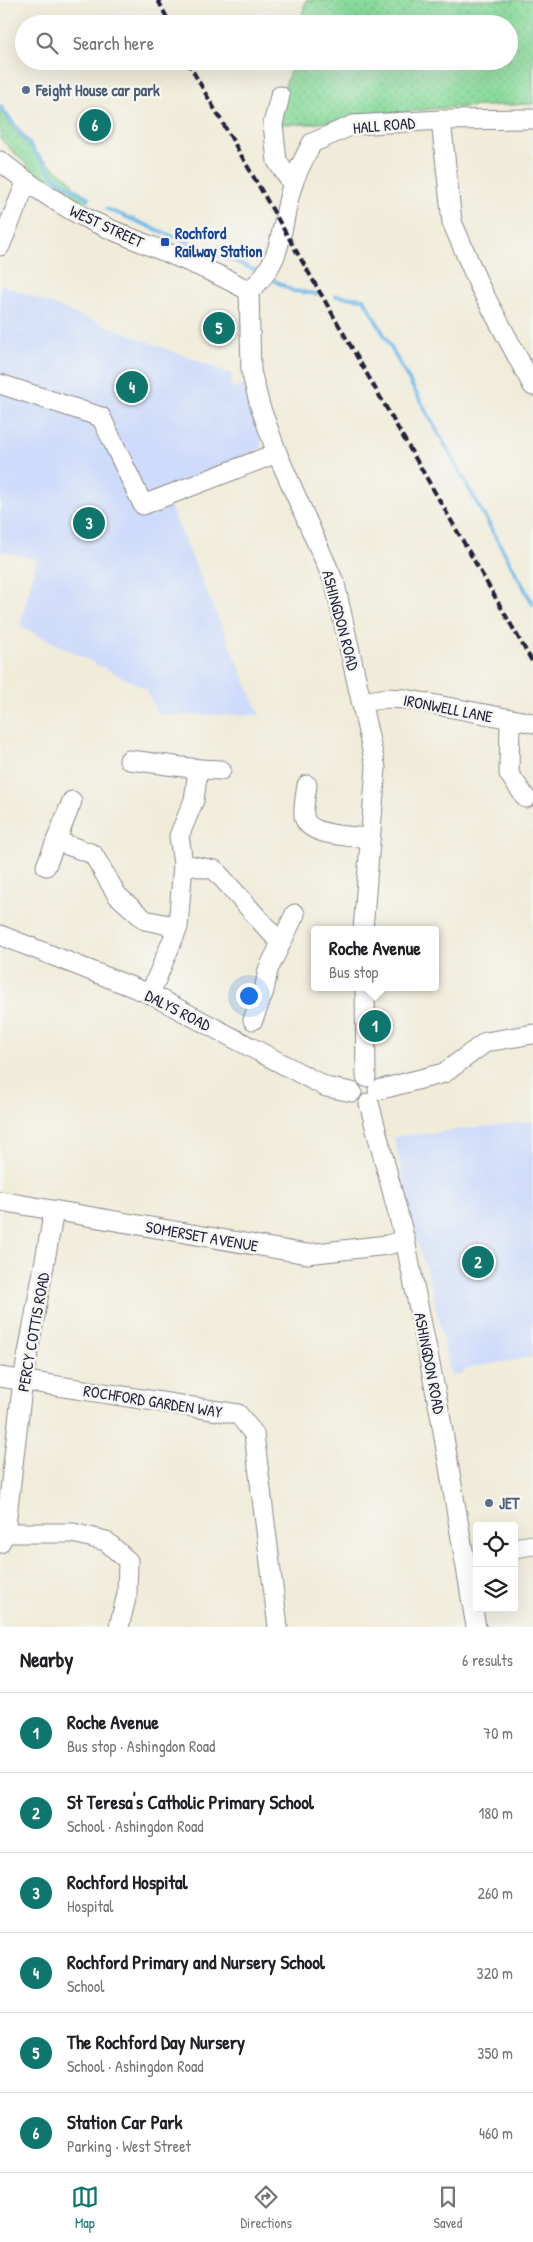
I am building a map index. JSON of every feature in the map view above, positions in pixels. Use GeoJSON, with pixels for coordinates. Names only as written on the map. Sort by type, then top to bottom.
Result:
{"type":"FeatureCollection","features":[{"type":"Feature","properties":{"kind":"street"},"geometry":{"type":"LineString","coordinates":[[280,96],[273,124],[277,161],[293,185]]}},
{"type":"Feature","properties":{"kind":"street","name":"HALL ROAD"},"geometry":{"type":"LineString","coordinates":[[249,291],[263,279],[278,251],[293,185],[312,143],[353,125],[441,120],[533,119]]}},
{"type":"Feature","properties":{"kind":"street"},"geometry":{"type":"LineString","coordinates":[[441,120],[452,222],[480,287],[533,386]]}},
{"type":"Feature","properties":{"kind":"street","name":"WEST STREET"},"geometry":{"type":"LineString","coordinates":[[0,161],[43,194],[91,220],[228,279],[249,291]]}},
{"type":"Feature","properties":{"kind":"street"},"geometry":{"type":"LineString","coordinates":[[0,246],[27,181]]}},
{"type":"Feature","properties":{"kind":"street","name":"ASHINGDON ROAD"},"geometry":{"type":"LineString","coordinates":[[249,291],[251,371],[260,406],[277,452],[335,584],[376,768],[363,926]]}},
{"type":"Feature","properties":{"kind":"street"},"geometry":{"type":"LineString","coordinates":[[0,384],[101,417],[143,505],[277,452]]}},
{"type":"Feature","properties":{"kind":"street","name":"IRONWELL LANE"},"geometry":{"type":"LineString","coordinates":[[362,702],[387,698],[405,698],[533,723]]}},
{"type":"Feature","properties":{"kind":"street"},"geometry":{"type":"LineString","coordinates":[[510,720],[509,774],[526,798]]}},
{"type":"Feature","properties":{"kind":"street"},"geometry":{"type":"LineString","coordinates":[[128,760],[198,770],[221,770]]}},
{"type":"Feature","properties":{"kind":"street"},"geometry":{"type":"LineString","coordinates":[[150,994],[178,927],[183,864],[179,836],[194,800],[198,770]]}},
{"type":"Feature","properties":{"kind":"street"},"geometry":{"type":"LineString","coordinates":[[307,785],[304,816],[312,828],[329,834],[370,838]]}},
{"type":"Feature","properties":{"kind":"street"},"geometry":{"type":"LineString","coordinates":[[46,866],[72,801]]}},
{"type":"Feature","properties":{"kind":"street"},"geometry":{"type":"LineString","coordinates":[[56,841],[92,854],[116,895],[145,920],[178,927]]}},
{"type":"Feature","properties":{"kind":"street"},"geometry":{"type":"LineString","coordinates":[[183,864],[215,870],[274,936],[281,939]]}},
{"type":"Feature","properties":{"kind":"street"},"geometry":{"type":"LineString","coordinates":[[253,1020],[264,991],[268,970],[281,939],[295,914]]}},
{"type":"Feature","properties":{"kind":"street","name":"DALYS ROAD"},"geometry":{"type":"LineString","coordinates":[[0,935],[150,994],[326,1087],[352,1092],[356,1100],[371,1090]]}},
{"type":"Feature","properties":{"kind":"street","name":"ASHINGDON ROAD"},"geometry":{"type":"LineString","coordinates":[[365,991],[371,1090],[405,1240],[470,1554],[476,1627]]}},
{"type":"Feature","properties":{"kind":"street"},"geometry":{"type":"LineString","coordinates":[[371,1090],[444,1074],[486,1042],[533,1034]]}},
{"type":"Feature","properties":{"kind":"street","name":"SOMERSET AVENUE"},"geometry":{"type":"LineString","coordinates":[[0,1201],[307,1254],[387,1245],[405,1240]]}},
{"type":"Feature","properties":{"kind":"street","name":"PERCY COTTIS ROAD"},"geometry":{"type":"LineString","coordinates":[[2,1538],[23,1380],[54,1210]]}},
{"type":"Feature","properties":{"kind":"street","name":"ROCHFORD GARDEN WAY"},"geometry":{"type":"LineString","coordinates":[[0,1376],[238,1414],[254,1434],[278,1627]]}},
{"type":"Feature","properties":{"kind":"street"},"geometry":{"type":"LineString","coordinates":[[2,1538],[73,1533],[106,1541],[128,1561],[127,1594],[119,1627]]}},
{"type":"Feature","properties":{"kind":"street"},"geometry":{"type":"LineString","coordinates":[[518,1547],[533,1545]]}},
{"type":"Feature","properties":{"kind":"shaded area"},"geometry":{"type":"Polygon","coordinates":[[[0,284],[231,374],[232,388],[249,385],[258,432],[262,433],[261,448],[161,491],[165,495],[260,715],[158,715],[146,689],[20,626],[37,559],[0,551],[0,284]]]}},
{"type":"Feature","properties":{"kind":"shaded area"},"geometry":{"type":"Polygon","coordinates":[[[533,1121],[533,1357],[466,1368],[463,1373],[451,1376],[431,1285],[417,1242],[394,1137],[533,1121]]]}},
{"type":"Feature","properties":{"kind":"green space"},"geometry":{"type":"Polygon","coordinates":[[[306,0],[533,0],[533,104],[440,108],[310,124],[273,124],[290,70],[518,70],[518,15],[302,15],[306,0]]]}},
{"type":"Feature","properties":{"kind":"green space"},"geometry":{"type":"Polygon","coordinates":[[[0,107],[6,119],[22,139],[72,182],[73,187],[87,196],[87,202],[84,203],[72,197],[50,183],[0,138],[0,107]]]}},
{"type":"Feature","properties":{"kind":"waterway"},"geometry":{"type":"LineString","coordinates":[[0,106],[55,178],[89,198]]}},
{"type":"Feature","properties":{"kind":"waterway"},"geometry":{"type":"LineString","coordinates":[[107,209],[255,270]]}},
{"type":"Feature","properties":{"kind":"waterway"},"geometry":{"type":"LineString","coordinates":[[275,281],[293,291],[317,294]]}},
{"type":"Feature","properties":{"kind":"waterway"},"geometry":{"type":"LineString","coordinates":[[336,296],[364,299],[533,604]]}},
{"type":"Feature","properties":{"kind":"railway"},"geometry":{"type":"LineString","coordinates":[[158,0],[166,15]]}},
{"type":"Feature","properties":{"kind":"railway"},"geometry":{"type":"LineString","coordinates":[[192,70],[533,663]]}},
{"type":"Feature","properties":{"kind":"place","name":"Feight House car park"},"geometry":{"type":"Point","coordinates":[26,90]}},
{"type":"Feature","properties":{"kind":"place","name":"Station Car Park"},"geometry":{"type":"Point","coordinates":[95,125]}},
{"type":"Feature","properties":{"kind":"place","name":"Rochford Railway Station"},"geometry":{"type":"Point","coordinates":[165,242]}},
{"type":"Feature","properties":{"kind":"place","name":"The Rochford Day Nursery"},"geometry":{"type":"Point","coordinates":[219,328]}},
{"type":"Feature","properties":{"kind":"place","name":"Rochford Primary and Nursery School"},"geometry":{"type":"Point","coordinates":[132,387]}},
{"type":"Feature","properties":{"kind":"place","name":"Rochford Hospital"},"geometry":{"type":"Point","coordinates":[89,523]}},
{"type":"Feature","properties":{"kind":"place","name":"Roche Avenue"},"geometry":{"type":"Point","coordinates":[375,1026]}},
{"type":"Feature","properties":{"kind":"place","name":"St Teresa's Catholic Primary School"},"geometry":{"type":"Point","coordinates":[478,1262]}},
{"type":"Feature","properties":{"kind":"place","name":"JET"},"geometry":{"type":"Point","coordinates":[489,1503]}}]}
